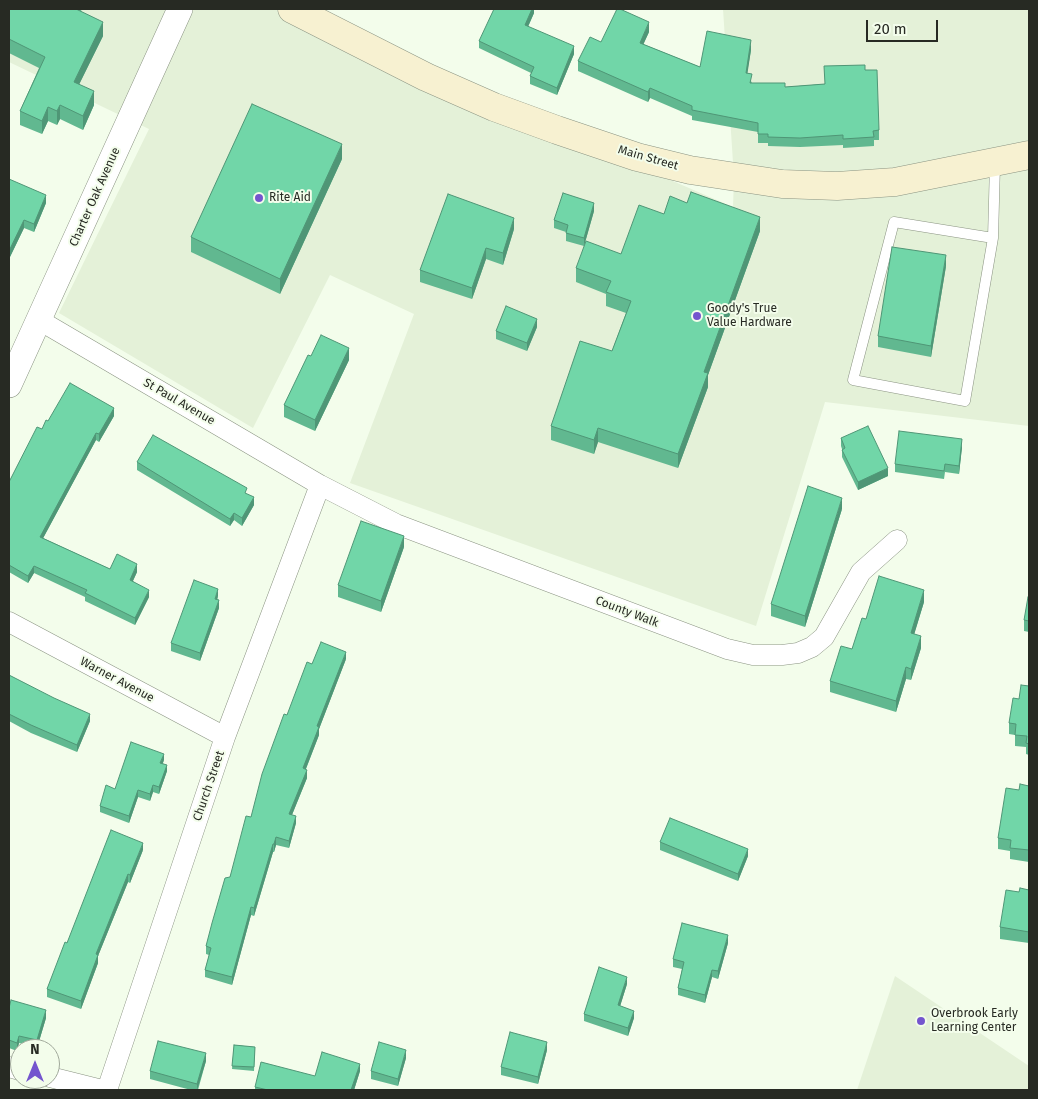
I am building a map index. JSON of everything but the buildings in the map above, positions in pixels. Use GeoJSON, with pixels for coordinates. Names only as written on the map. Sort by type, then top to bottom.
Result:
{"type":"FeatureCollection","features":[{"type":"Feature","properties":{"kind":"main road","name":"Main Street"},"geometry":{"type":"LineString","coordinates":[[292,9],[426,77],[494,107],[611,148],[690,170],[782,184],[837,186],[895,182],[1029,155]]}},
{"type":"Feature","properties":{"kind":"street","name":"Charter Oak Avenue"},"geometry":{"type":"LineString","coordinates":[[9,384],[180,9]]}},
{"type":"Feature","properties":{"kind":"street","name":"St Paul Avenue"},"geometry":{"type":"LineString","coordinates":[[39,320],[320,484]]}},
{"type":"Feature","properties":{"kind":"street","name":"County Walk"},"geometry":{"type":"LineString","coordinates":[[320,484],[396,524],[727,649],[753,655],[798,653],[812,647],[824,637],[861,572],[897,540]]}},
{"type":"Feature","properties":{"kind":"street","name":"Church Street"},"geometry":{"type":"LineString","coordinates":[[107,1090],[225,737],[320,484]]}},
{"type":"Feature","properties":{"kind":"street","name":"Warner Avenue"},"geometry":{"type":"LineString","coordinates":[[9,622],[225,737]]}},
{"type":"Feature","properties":{"kind":"street"},"geometry":{"type":"LineString","coordinates":[[60,1080],[102,1090]]}},
{"type":"Feature","properties":{"kind":"lane"},"geometry":{"type":"LineString","coordinates":[[993,238],[894,222],[853,380],[965,401],[993,238],[995,162]]}},
{"type":"Feature","properties":{"kind":"shaded area"},"geometry":{"type":"Polygon","coordinates":[[[9,9],[274,9],[733,207],[734,178],[723,9],[1029,9],[1029,426],[825,402],[756,626],[350,483],[414,314],[330,275],[253,428],[59,313],[149,129],[9,62],[9,9]]]}},
{"type":"Feature","properties":{"kind":"shaded area","name":"Overbrook Early Learning Center"},"geometry":{"type":"Polygon","coordinates":[[[895,976],[1029,1066],[1029,1090],[857,1090],[895,976]]]}},
{"type":"Feature","properties":{"kind":"place","name":"Rite Aid"},"geometry":{"type":"Point","coordinates":[259,198]}},
{"type":"Feature","properties":{"kind":"place","name":"Goody's True Value Hardware"},"geometry":{"type":"Point","coordinates":[697,316]}},
{"type":"Feature","properties":{"kind":"place","name":"Overbrook Early Learning Center"},"geometry":{"type":"Point","coordinates":[921,1021]}}]}
